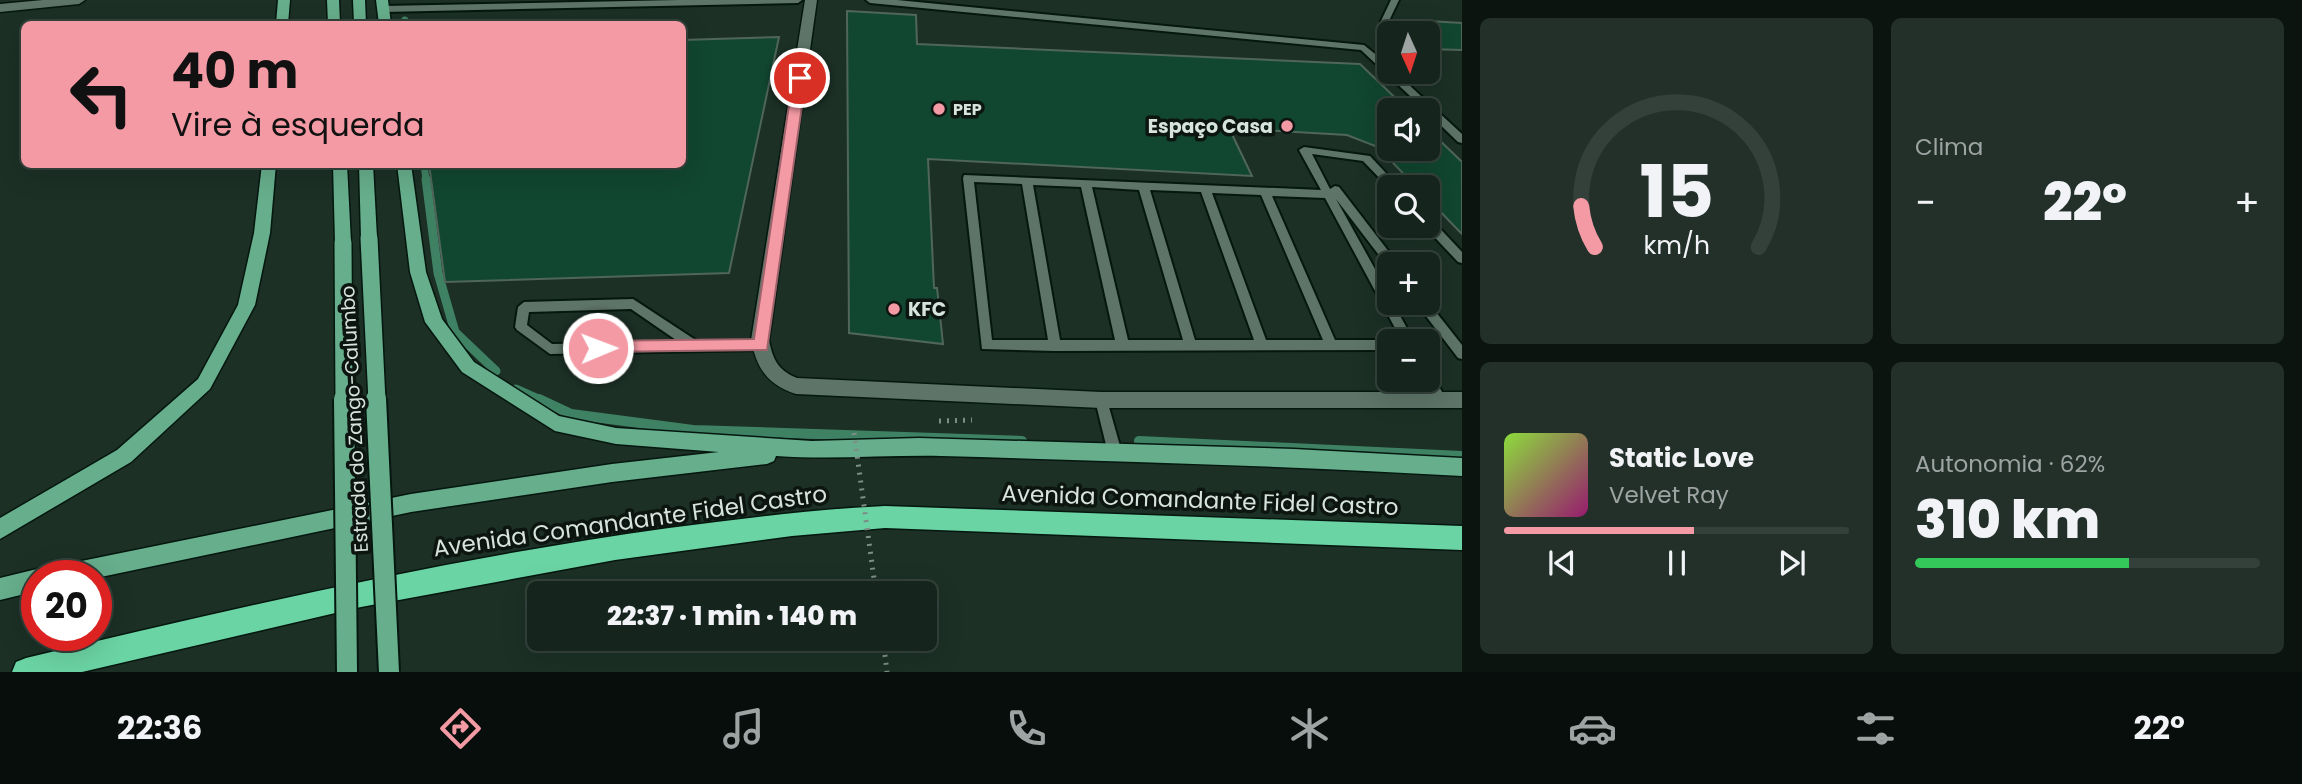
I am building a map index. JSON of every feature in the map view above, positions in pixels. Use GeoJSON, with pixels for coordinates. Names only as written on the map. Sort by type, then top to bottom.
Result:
{"type":"FeatureCollection","features":[{"type":"Feature","properties":{"kind":"highway","name":"Avenida Comandante Fidel Castro"},"geometry":{"type":"LineString","coordinates":[[26,672],[416,581],[635,544],[845,518],[885,517],[1462,538]]}},
{"type":"Feature","properties":{"kind":"main road"},"geometry":{"type":"LineString","coordinates":[[282,21],[284,0]]}},
{"type":"Feature","properties":{"kind":"main road"},"geometry":{"type":"LineString","coordinates":[[333,0],[334,21]]}},
{"type":"Feature","properties":{"kind":"main road"},"geometry":{"type":"LineString","coordinates":[[359,0],[360,21]]}},
{"type":"Feature","properties":{"kind":"main road"},"geometry":{"type":"LineString","coordinates":[[0,528],[124,456],[204,384],[246,306],[262,233],[269,168]]}},
{"type":"Feature","properties":{"kind":"main road","name":"Estrada do Zango-Calumbo"},"geometry":{"type":"LineString","coordinates":[[340,168],[347,672]]}},
{"type":"Feature","properties":{"kind":"main road","name":"Estrada do Zango-Calumbo"},"geometry":{"type":"LineString","coordinates":[[366,168],[389,672]]}},
{"type":"Feature","properties":{"kind":"main road"},"geometry":{"type":"LineString","coordinates":[[405,168],[418,272],[434,322],[468,367],[495,386],[555,423],[616,436],[812,450]]}},
{"type":"Feature","properties":{"kind":"main road"},"geometry":{"type":"LineString","coordinates":[[112,565],[411,503],[612,473],[812,450],[919,447],[1294,458],[1462,467]]}},
{"type":"Feature","properties":{"kind":"main road"},"geometry":{"type":"LineString","coordinates":[[0,589],[21,584]]}},
{"type":"Feature","properties":{"kind":"street"},"geometry":{"type":"LineString","coordinates":[[0,8],[79,0]]}},
{"type":"Feature","properties":{"kind":"street"},"geometry":{"type":"LineString","coordinates":[[811,0],[761,345],[768,370],[781,380],[796,386],[1101,400],[1462,400]]}},
{"type":"Feature","properties":{"kind":"lane"},"geometry":{"type":"LineString","coordinates":[[382,5],[798,0]]}},
{"type":"Feature","properties":{"kind":"lane"},"geometry":{"type":"LineString","coordinates":[[870,0],[1364,48],[1377,60]]}},
{"type":"Feature","properties":{"kind":"lane"},"geometry":{"type":"LineString","coordinates":[[1385,21],[1395,0]]}},
{"type":"Feature","properties":{"kind":"lane"},"geometry":{"type":"LineString","coordinates":[[1403,84],[1462,140]]}},
{"type":"Feature","properties":{"kind":"lane"},"geometry":{"type":"LineString","coordinates":[[1382,175],[1366,158],[1304,150],[1333,195],[1402,329]]}},
{"type":"Feature","properties":{"kind":"lane"},"geometry":{"type":"LineString","coordinates":[[1377,345],[986,345],[968,178],[1333,195],[1382,252]]}},
{"type":"Feature","properties":{"kind":"lane"},"geometry":{"type":"LineString","coordinates":[[1027,181],[1055,346]]}},
{"type":"Feature","properties":{"kind":"lane"},"geometry":{"type":"LineString","coordinates":[[1086,184],[1123,346]]}},
{"type":"Feature","properties":{"kind":"lane"},"geometry":{"type":"LineString","coordinates":[[1144,187],[1191,346]]}},
{"type":"Feature","properties":{"kind":"lane"},"geometry":{"type":"LineString","coordinates":[[1205,189],[1262,345]]}},
{"type":"Feature","properties":{"kind":"lane"},"geometry":{"type":"LineString","coordinates":[[1265,192],[1331,345]]}},
{"type":"Feature","properties":{"kind":"lane"},"geometry":{"type":"LineString","coordinates":[[1440,236],[1462,259]]}},
{"type":"Feature","properties":{"kind":"lane"},"geometry":{"type":"LineString","coordinates":[[695,346],[633,304],[524,307],[521,327],[550,348],[695,346],[761,345]]}},
{"type":"Feature","properties":{"kind":"lane"},"geometry":{"type":"LineString","coordinates":[[1431,315],[1462,354]]}},
{"type":"Feature","properties":{"kind":"lane"},"geometry":{"type":"LineString","coordinates":[[1436,392],[1440,400]]}},
{"type":"Feature","properties":{"kind":"lane"},"geometry":{"type":"LineString","coordinates":[[1101,400],[1115,453]]}},
{"type":"Feature","properties":{"kind":"path"},"geometry":{"type":"LineString","coordinates":[[853,433],[874,581]]}},
{"type":"Feature","properties":{"kind":"path"},"geometry":{"type":"LineString","coordinates":[[884,651],[887,672]]}},
{"type":"Feature","properties":{"kind":"building"},"geometry":{"type":"Polygon","coordinates":[[[847,11],[916,15],[917,44],[1360,64],[1377,80],[1377,84],[1381,84],[1395,98],[1377,98],[1377,147],[1347,135],[1229,128],[1252,176],[928,159],[934,288],[937,288],[943,344],[849,333],[847,11]]]}},
{"type":"Feature","properties":{"kind":"building"},"geometry":{"type":"Polygon","coordinates":[[[1440,22],[1462,23],[1462,50],[1440,49],[1440,22]]]}},
{"type":"Feature","properties":{"kind":"building"},"geometry":{"type":"Polygon","coordinates":[[[779,37],[729,273],[445,282],[430,168],[686,168],[686,40],[779,37]]]}},
{"type":"Feature","properties":{"kind":"building"},"geometry":{"type":"Polygon","coordinates":[[[1440,141],[1462,162],[1462,234],[1440,211],[1440,175],[1405,175],[1391,161],[1440,161],[1440,141]]]}},
{"type":"Feature","properties":{"kind":"waterway"},"geometry":{"type":"LineString","coordinates":[[424,168],[426,180]]}},
{"type":"Feature","properties":{"kind":"waterway"},"geometry":{"type":"LineString","coordinates":[[426,179],[438,273],[455,332],[496,371]]}},
{"type":"Feature","properties":{"kind":"waterway"},"geometry":{"type":"LineString","coordinates":[[516,389],[543,401]]}},
{"type":"Feature","properties":{"kind":"waterway"},"geometry":{"type":"LineString","coordinates":[[539,399],[571,414],[693,430],[1022,441]]}},
{"type":"Feature","properties":{"kind":"waterway"},"geometry":{"type":"LineString","coordinates":[[1139,441],[1462,456]]}},
{"type":"Feature","properties":{"kind":"place","name":"PEP"},"geometry":{"type":"Point","coordinates":[939,109]}},
{"type":"Feature","properties":{"kind":"place","name":"Espaço Casa"},"geometry":{"type":"Point","coordinates":[1287,126]}},
{"type":"Feature","properties":{"kind":"place","name":"KFC"},"geometry":{"type":"Point","coordinates":[894,309]}},
{"type":"Feature","properties":{"kind":"route"},"geometry":{"type":"LineString","coordinates":[[598,348],[761,345],[800,78]]}}]}
